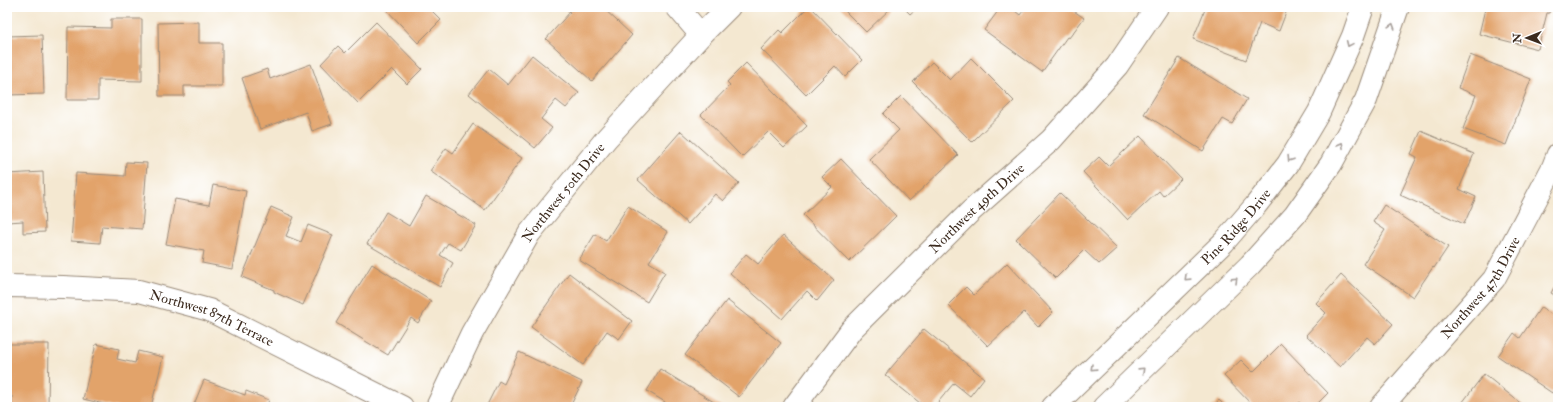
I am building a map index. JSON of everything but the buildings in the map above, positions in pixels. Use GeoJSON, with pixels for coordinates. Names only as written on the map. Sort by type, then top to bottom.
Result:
{"type":"FeatureCollection","features":[{"type":"Feature","properties":{"kind":"street"},"geometry":{"type":"LineString","coordinates":[[677,7],[701,35]]}},
{"type":"Feature","properties":{"kind":"street","name":"Northwest 50th Drive"},"geometry":{"type":"LineString","coordinates":[[437,407],[472,332],[529,234],[606,139],[701,35],[729,7]]}},
{"type":"Feature","properties":{"kind":"street","name":"Northwest 49th Drive"},"geometry":{"type":"LineString","coordinates":[[794,407],[852,329],[970,212],[1051,140],[1117,66],[1157,7]]}},
{"type":"Feature","properties":{"kind":"street","name":"Pine Ridge Drive"},"geometry":{"type":"LineString","coordinates":[[1053,407],[1224,242],[1288,164],[1319,112],[1353,36],[1363,7]]}},
{"type":"Feature","properties":{"kind":"street"},"geometry":{"type":"LineString","coordinates":[[1104,407],[1250,265],[1295,215],[1331,164],[1366,100],[1398,7]]}},
{"type":"Feature","properties":{"kind":"street","name":"Northwest 47th Drive"},"geometry":{"type":"LineString","coordinates":[[1381,407],[1494,280],[1558,154]]}},
{"type":"Feature","properties":{"kind":"street","name":"Northwest 87th Terrace"},"geometry":{"type":"LineString","coordinates":[[7,286],[139,291],[209,310],[402,407]]}}]}
